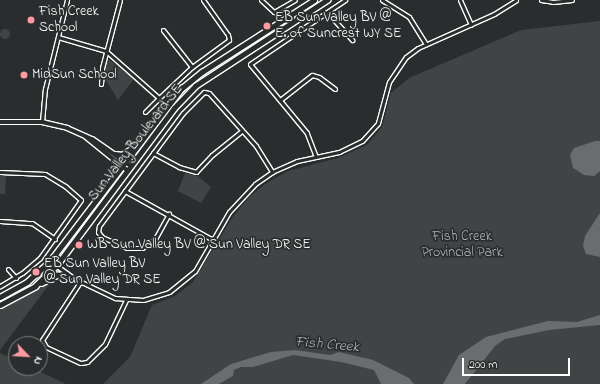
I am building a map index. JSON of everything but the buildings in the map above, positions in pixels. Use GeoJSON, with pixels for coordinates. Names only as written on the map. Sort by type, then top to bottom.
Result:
{"type":"FeatureCollection","features":[{"type":"Feature","properties":{"kind":"main road","name":"Sun Valley Boulevard SE"},"geometry":{"type":"LineString","coordinates":[[0,297],[27,282],[50,262],[170,101],[188,83],[314,0]]}},
{"type":"Feature","properties":{"kind":"main road","name":"Sun Valley Boulevard SE"},"geometry":{"type":"LineString","coordinates":[[0,305],[36,286],[56,266],[174,108],[195,86],[327,0]]}},
{"type":"Feature","properties":{"kind":"main road"},"geometry":{"type":"LineString","coordinates":[[115,154],[122,155],[137,145]]}},
{"type":"Feature","properties":{"kind":"main road"},"geometry":{"type":"LineString","coordinates":[[36,286],[57,275],[66,274]]}},
{"type":"Feature","properties":{"kind":"street"},"geometry":{"type":"LineString","coordinates":[[42,122],[45,89],[67,0]]}},
{"type":"Feature","properties":{"kind":"street"},"geometry":{"type":"LineString","coordinates":[[101,84],[106,51],[120,0]]}},
{"type":"Feature","properties":{"kind":"street"},"geometry":{"type":"LineString","coordinates":[[145,112],[192,67],[227,43],[229,39],[203,0]]}},
{"type":"Feature","properties":{"kind":"street"},"geometry":{"type":"LineString","coordinates":[[261,0],[274,12],[295,0]]}},
{"type":"Feature","properties":{"kind":"street"},"geometry":{"type":"LineString","coordinates":[[316,157],[307,133],[251,68],[250,62],[345,0]]}},
{"type":"Feature","properties":{"kind":"street"},"geometry":{"type":"LineString","coordinates":[[382,0],[408,17],[426,44]]}},
{"type":"Feature","properties":{"kind":"street"},"geometry":{"type":"LineString","coordinates":[[460,0],[471,25]]}},
{"type":"Feature","properties":{"kind":"street"},"geometry":{"type":"LineString","coordinates":[[50,262],[80,282],[107,295],[126,300],[154,298],[179,286],[194,271],[239,200],[272,172],[316,157],[346,149],[369,135],[380,118],[394,72],[406,57],[426,44],[494,14],[516,0]]}},
{"type":"Feature","properties":{"kind":"street"},"geometry":{"type":"LineString","coordinates":[[541,0],[553,2],[572,0]]}},
{"type":"Feature","properties":{"kind":"street"},"geometry":{"type":"LineString","coordinates":[[327,12],[352,40]]}},
{"type":"Feature","properties":{"kind":"street"},"geometry":{"type":"LineString","coordinates":[[162,30],[192,67]]}},
{"type":"Feature","properties":{"kind":"street"},"geometry":{"type":"LineString","coordinates":[[58,37],[106,51],[159,98]]}},
{"type":"Feature","properties":{"kind":"street"},"geometry":{"type":"LineString","coordinates":[[280,100],[312,75],[319,77],[335,89]]}},
{"type":"Feature","properties":{"kind":"street"},"geometry":{"type":"LineString","coordinates":[[169,214],[154,239],[142,248],[127,248],[102,237],[98,232],[99,226],[183,113],[204,92],[210,94],[256,146],[272,172]]}},
{"type":"Feature","properties":{"kind":"street"},"geometry":{"type":"LineString","coordinates":[[0,122],[42,122],[67,128],[115,154],[131,166]]}},
{"type":"Feature","properties":{"kind":"street"},"geometry":{"type":"LineString","coordinates":[[153,153],[179,167],[196,172],[212,155],[242,131]]}},
{"type":"Feature","properties":{"kind":"street"},"geometry":{"type":"LineString","coordinates":[[86,137],[128,171]]}},
{"type":"Feature","properties":{"kind":"street"},"geometry":{"type":"LineString","coordinates":[[0,172],[45,174],[79,197],[80,204],[55,239],[34,263],[16,278],[0,286]]}},
{"type":"Feature","properties":{"kind":"street"},"geometry":{"type":"LineString","coordinates":[[125,191],[169,214],[213,240]]}},
{"type":"Feature","properties":{"kind":"street"},"geometry":{"type":"LineString","coordinates":[[0,221],[32,223],[55,239]]}},
{"type":"Feature","properties":{"kind":"street"},"geometry":{"type":"LineString","coordinates":[[8,269],[16,278]]}},
{"type":"Feature","properties":{"kind":"street"},"geometry":{"type":"LineString","coordinates":[[80,282],[42,340],[46,347],[81,363],[87,362],[105,344],[126,300]]}},
{"type":"Feature","properties":{"kind":"green space","name":"Fish Creek Provincial Park"},"geometry":{"type":"Polygon","coordinates":[[[600,21],[600,384],[103,384],[130,357],[152,305],[175,296],[193,282],[232,218],[249,197],[265,184],[288,171],[338,158],[367,145],[382,127],[391,93],[409,78],[521,30],[600,21]]]}},
{"type":"Feature","properties":{"kind":"green space"},"geometry":{"type":"Polygon","coordinates":[[[5,29],[10,34],[5,39],[0,34],[5,29]]]}},
{"type":"Feature","properties":{"kind":"green space"},"geometry":{"type":"Polygon","coordinates":[[[110,60],[134,79],[118,100],[104,77],[106,62],[110,60]]]}},
{"type":"Feature","properties":{"kind":"green space"},"geometry":{"type":"Polygon","coordinates":[[[185,173],[198,176],[211,187],[201,203],[178,191],[185,173]]]}},
{"type":"Feature","properties":{"kind":"green space"},"geometry":{"type":"Polygon","coordinates":[[[0,176],[6,176],[5,194],[0,194],[0,176]]]}},
{"type":"Feature","properties":{"kind":"green space"},"geometry":{"type":"Polygon","coordinates":[[[54,278],[10,336],[8,336],[8,339],[0,350],[0,308],[54,278]]]}},
{"type":"Feature","properties":{"kind":"green space"},"geometry":{"type":"Polygon","coordinates":[[[0,353],[8,356],[8,376],[48,376],[66,384],[0,384],[0,353]]]}},
{"type":"Feature","properties":{"kind":"shaded area"},"geometry":{"type":"Polygon","coordinates":[[[595,141],[600,141],[600,171],[594,176],[584,175],[573,168],[570,155],[574,148],[595,141]]]}},
{"type":"Feature","properties":{"kind":"shaded area"},"geometry":{"type":"Polygon","coordinates":[[[600,213],[600,257],[586,254],[583,246],[585,236],[600,213]]]}},
{"type":"Feature","properties":{"kind":"shaded area"},"geometry":{"type":"Polygon","coordinates":[[[600,315],[600,325],[549,330],[505,339],[495,346],[465,384],[443,384],[459,355],[486,337],[548,321],[577,322],[600,315]]]}},
{"type":"Feature","properties":{"kind":"shaded area"},"geometry":{"type":"Polygon","coordinates":[[[295,350],[330,355],[339,352],[373,360],[409,378],[414,384],[381,384],[374,370],[341,362],[293,355],[253,367],[241,367],[234,370],[233,376],[219,384],[201,384],[231,364],[271,352],[295,350]]]}},
{"type":"Feature","properties":{"kind":"place","name":"Fish Creek School"},"geometry":{"type":"Point","coordinates":[31,20]}},
{"type":"Feature","properties":{"kind":"place","name":"EB Sun Valley BV @ E. of Suncrest WY SE"},"geometry":{"type":"Point","coordinates":[267,26]}},
{"type":"Feature","properties":{"kind":"place","name":"MidSun School"},"geometry":{"type":"Point","coordinates":[24,75]}},
{"type":"Feature","properties":{"kind":"place","name":"WB Sun Valley BV @ Sun Valley DR SE"},"geometry":{"type":"Point","coordinates":[79,245]}},
{"type":"Feature","properties":{"kind":"place","name":"EB Sun Valley BV @ Sun Valley DR SE"},"geometry":{"type":"Point","coordinates":[36,272]}},
{"type":"Feature","properties":{"kind":"water label","name":"Fish Creek"},"geometry":{"type":"Point","coordinates":[327,345]}}]}
